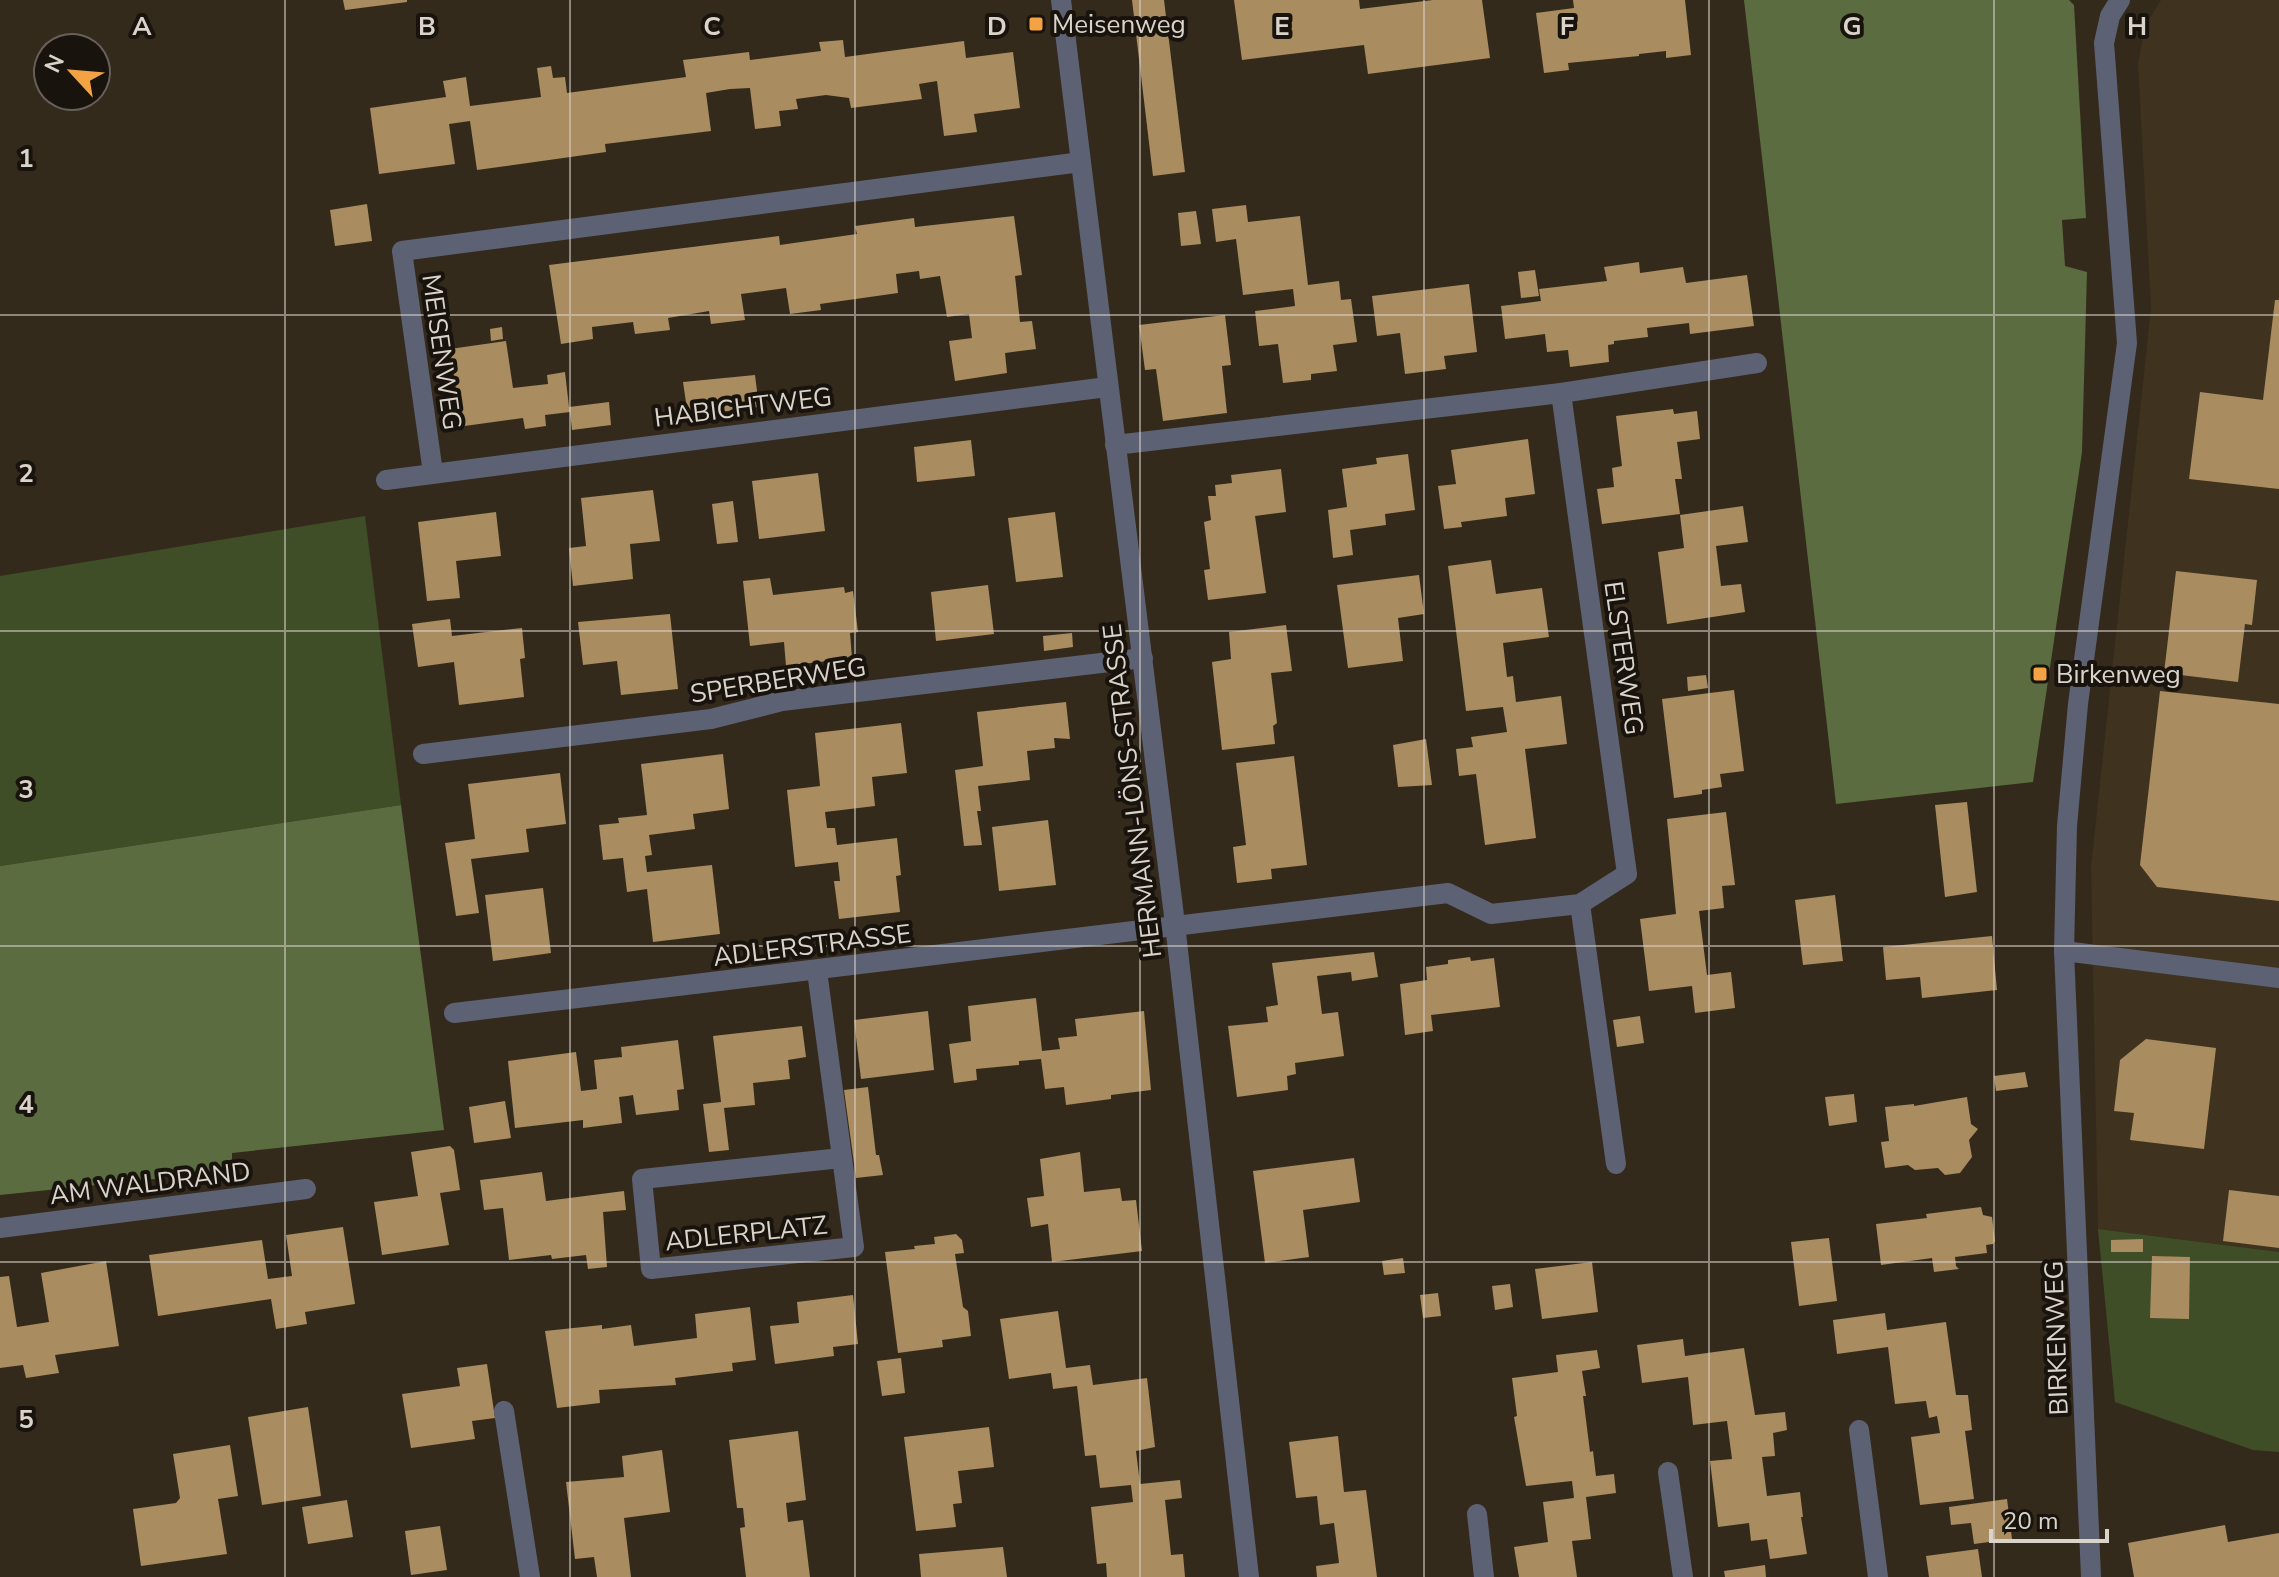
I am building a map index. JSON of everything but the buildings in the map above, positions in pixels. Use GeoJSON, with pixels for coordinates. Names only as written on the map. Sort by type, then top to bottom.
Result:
{"type":"FeatureCollection","features":[{"type":"Feature","properties":{"kind":"street","name":"HERMANN-LÖNS-STRASSE"},"geometry":{"type":"LineString","coordinates":[[1061,0],[1175,924],[1249,1577]]}},
{"type":"Feature","properties":{"kind":"street","name":"BIRKENWEG"},"geometry":{"type":"LineString","coordinates":[[2091,1577],[2064,951],[2067,826],[2078,704],[2127,343],[2104,43],[2110,16],[2120,0]]}},
{"type":"Feature","properties":{"kind":"street","name":"MEISENWEG"},"geometry":{"type":"LineString","coordinates":[[433,473],[402,251],[1081,162]]}},
{"type":"Feature","properties":{"kind":"street"},"geometry":{"type":"LineString","coordinates":[[1115,445],[1561,393],[1757,363]]}},
{"type":"Feature","properties":{"kind":"street","name":"HABICHTWEG"},"geometry":{"type":"LineString","coordinates":[[386,480],[1107,387]]}},
{"type":"Feature","properties":{"kind":"street","name":"ELSTERWEG"},"geometry":{"type":"LineString","coordinates":[[1175,924],[1448,893],[1491,914],[1580,904],[1627,874],[1561,393]]}},
{"type":"Feature","properties":{"kind":"street","name":"SPERBERWEG"},"geometry":{"type":"LineString","coordinates":[[423,754],[711,719],[782,701],[1143,658]]}},
{"type":"Feature","properties":{"kind":"street"},"geometry":{"type":"LineString","coordinates":[[1580,904],[1616,1164]]}},
{"type":"Feature","properties":{"kind":"street","name":"ADLERSTRASSE"},"geometry":{"type":"LineString","coordinates":[[454,1013],[817,971],[1175,924]]}},
{"type":"Feature","properties":{"kind":"street"},"geometry":{"type":"LineString","coordinates":[[2064,951],[2279,978]]}},
{"type":"Feature","properties":{"kind":"street","name":"ADLERPLATZ"},"geometry":{"type":"LineString","coordinates":[[817,971],[854,1247],[651,1269],[642,1179],[841,1158]]}},
{"type":"Feature","properties":{"kind":"street","name":"AM WALDRAND"},"geometry":{"type":"LineString","coordinates":[[0,1228],[306,1189]]}},
{"type":"Feature","properties":{"kind":"street"},"geometry":{"type":"LineString","coordinates":[[504,1411],[530,1577]]}},
{"type":"Feature","properties":{"kind":"street"},"geometry":{"type":"LineString","coordinates":[[1859,1430],[1878,1577]]}},
{"type":"Feature","properties":{"kind":"street"},"geometry":{"type":"LineString","coordinates":[[1668,1472],[1683,1577]]}},
{"type":"Feature","properties":{"kind":"street"},"geometry":{"type":"LineString","coordinates":[[1477,1514],[1484,1577]]}},
{"type":"Feature","properties":{"kind":"shaded area"},"geometry":{"type":"Polygon","coordinates":[[[2161,0],[2279,0],[2279,1252],[2098,1229],[2091,867],[2151,308],[2138,63],[2145,26],[2161,0]]]}},
{"type":"Feature","properties":{"kind":"green space"},"geometry":{"type":"Polygon","coordinates":[[[1744,0],[2069,0],[2074,5],[2086,218],[2062,220],[2065,266],[2087,272],[2082,452],[2033,782],[1836,804],[1744,0]]]}},
{"type":"Feature","properties":{"kind":"green space"},"geometry":{"type":"Polygon","coordinates":[[[365,516],[401,805],[0,866],[0,576],[365,516]]]}},
{"type":"Feature","properties":{"kind":"green space"},"geometry":{"type":"Polygon","coordinates":[[[401,805],[444,1130],[232,1153],[232,1171],[0,1195],[0,866],[401,805]]]}},
{"type":"Feature","properties":{"kind":"green space"},"geometry":{"type":"Polygon","coordinates":[[[2098,1229],[2279,1252],[2279,1452],[2253,1450],[2115,1402],[2098,1229]]]}},
{"type":"Feature","properties":{"kind":"place","name":"Meisenweg"},"geometry":{"type":"Point","coordinates":[1036,24]}},
{"type":"Feature","properties":{"kind":"place","name":"Birkenweg"},"geometry":{"type":"Point","coordinates":[2040,674]}}]}
